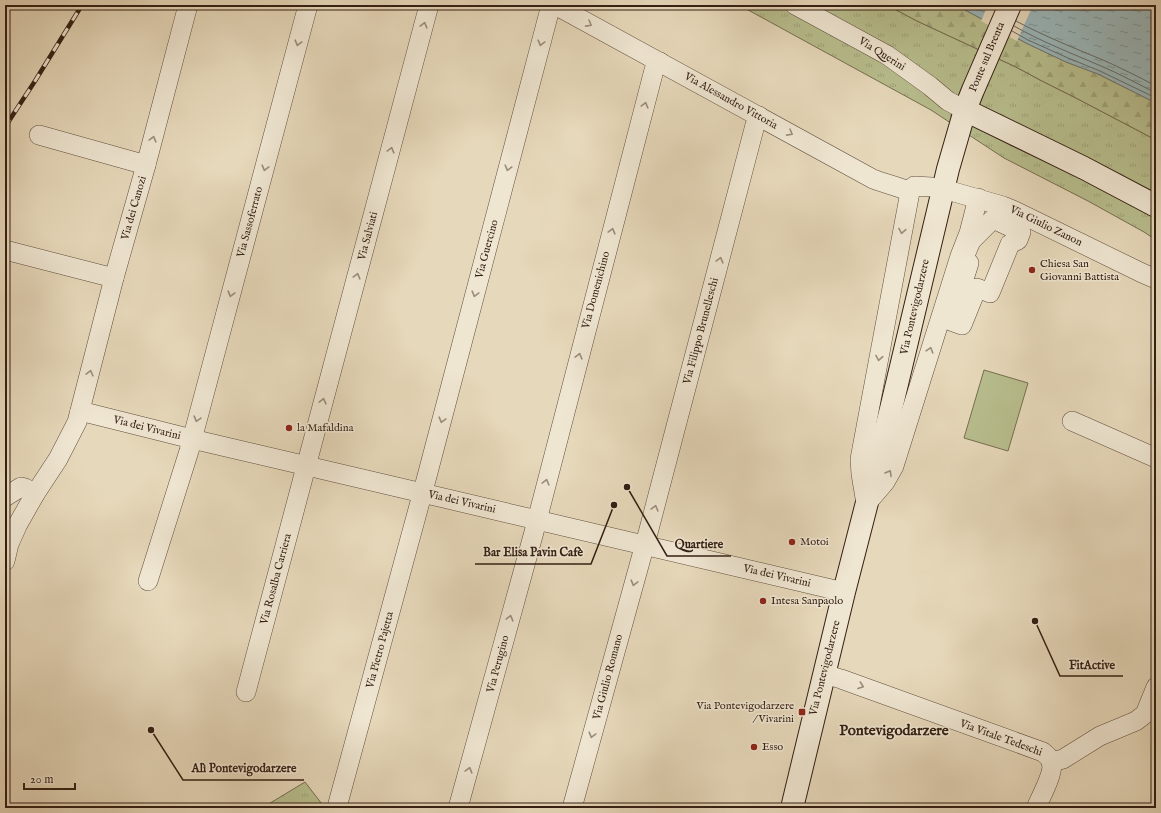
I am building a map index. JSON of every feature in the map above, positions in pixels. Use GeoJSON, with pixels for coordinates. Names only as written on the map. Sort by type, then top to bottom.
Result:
{"type":"FeatureCollection","features":[{"type":"Feature","properties":{"kind":"main road","name":"Ponte sul Brenta"},"geometry":{"type":"LineString","coordinates":[[969,100],[1010,5]]}},
{"type":"Feature","properties":{"kind":"main road"},"geometry":{"type":"LineString","coordinates":[[969,100],[1084,168],[1156,206]]}},
{"type":"Feature","properties":{"kind":"main road","name":"Via Pontevigodarzere"},"geometry":{"type":"LineString","coordinates":[[792,808],[844,592],[891,409],[948,169],[969,100]]}},
{"type":"Feature","properties":{"kind":"street","name":"Via dei Canozi"},"geometry":{"type":"LineString","coordinates":[[5,561],[9,544],[18,524],[35,494],[58,459],[77,422],[114,278],[146,165],[188,5]]}},
{"type":"Feature","properties":{"kind":"street","name":"Via Sassoferrato"},"geometry":{"type":"LineString","coordinates":[[148,581],[192,439],[308,5]]}},
{"type":"Feature","properties":{"kind":"street","name":"Via Salviati"},"geometry":{"type":"LineString","coordinates":[[306,466],[429,5]]}},
{"type":"Feature","properties":{"kind":"street","name":"Via Guercino"},"geometry":{"type":"LineString","coordinates":[[423,493],[551,5]]}},
{"type":"Feature","properties":{"kind":"street","name":"Via Alessandro Vittoria"},"geometry":{"type":"LineString","coordinates":[[555,5],[873,179],[910,192]]}},
{"type":"Feature","properties":{"kind":"street","name":"Via Querini"},"geometry":{"type":"LineString","coordinates":[[795,5],[888,55],[948,101],[969,100]]}},
{"type":"Feature","properties":{"kind":"street","name":"Via Domenichino"},"geometry":{"type":"LineString","coordinates":[[537,520],[654,70],[660,62]]}},
{"type":"Feature","properties":{"kind":"street","name":"Via Filippo Brunelleschi"},"geometry":{"type":"LineString","coordinates":[[644,545],[753,133],[759,116]]}},
{"type":"Feature","properties":{"kind":"street"},"geometry":{"type":"LineString","coordinates":[[39,135],[146,165]]}},
{"type":"Feature","properties":{"kind":"street"},"geometry":{"type":"LineString","coordinates":[[910,192],[914,186],[932,187]]}},
{"type":"Feature","properties":{"kind":"street","name":"Via Pontevigodarzere"},"geometry":{"type":"LineString","coordinates":[[866,504],[860,459],[910,192]]}},
{"type":"Feature","properties":{"kind":"street","name":"Via Giulio Zanon"},"geometry":{"type":"LineString","coordinates":[[954,192],[978,198],[1013,210],[1156,279]]}},
{"type":"Feature","properties":{"kind":"street","name":"Via Pontevigodarzere"},"geometry":{"type":"LineString","coordinates":[[866,504],[885,482],[894,466],[960,256],[969,234],[978,198]]}},
{"type":"Feature","properties":{"kind":"street","name":"Via Pontevigodarzere"},"geometry":{"type":"LineString","coordinates":[[969,234],[994,214],[1013,210]]}},
{"type":"Feature","properties":{"kind":"street"},"geometry":{"type":"LineString","coordinates":[[993,219],[1021,232],[1018,240],[1010,244],[990,293],[977,288],[962,325],[951,321],[970,263],[963,260],[971,241],[993,219]]}},
{"type":"Feature","properties":{"kind":"street"},"geometry":{"type":"LineString","coordinates":[[5,250],[114,278]]}},
{"type":"Feature","properties":{"kind":"street","name":"Via dei Vivarini"},"geometry":{"type":"LineString","coordinates":[[80,410],[192,439],[844,592]]}},
{"type":"Feature","properties":{"kind":"street"},"geometry":{"type":"LineString","coordinates":[[1072,421],[1154,452]]}},
{"type":"Feature","properties":{"kind":"street","name":"Via Rosalba Carriera"},"geometry":{"type":"LineString","coordinates":[[246,692],[306,466]]}},
{"type":"Feature","properties":{"kind":"street"},"geometry":{"type":"LineString","coordinates":[[5,497],[21,487],[35,494]]}},
{"type":"Feature","properties":{"kind":"street","name":"Via Pietro Pajetta"},"geometry":{"type":"LineString","coordinates":[[337,807],[423,493]]}},
{"type":"Feature","properties":{"kind":"street","name":"Via Perugino"},"geometry":{"type":"LineString","coordinates":[[458,808],[537,520]]}},
{"type":"Feature","properties":{"kind":"street","name":"Via Giulio Romano"},"geometry":{"type":"LineString","coordinates":[[572,808],[644,545]]}},
{"type":"Feature","properties":{"kind":"street","name":"Via Vitale Tedeschi"},"geometry":{"type":"LineString","coordinates":[[824,674],[1043,752],[1049,757],[1051,762],[1062,759],[1100,736],[1136,721],[1151,717],[1156,687]]}},
{"type":"Feature","properties":{"kind":"street"},"geometry":{"type":"LineString","coordinates":[[1036,808],[1051,771],[1051,762]]}},
{"type":"Feature","properties":{"kind":"green space"},"geometry":{"type":"Polygon","coordinates":[[[739,5],[887,5],[917,21],[1016,67],[1156,140],[1156,240],[1088,201],[1004,158],[931,110],[739,5]]]}},
{"type":"Feature","properties":{"kind":"green space"},"geometry":{"type":"Polygon","coordinates":[[[887,5],[956,5],[1026,43],[1066,62],[1098,74],[1156,103],[1156,140],[1016,67],[917,21],[887,5]]]}},
{"type":"Feature","properties":{"kind":"green space"},"geometry":{"type":"Polygon","coordinates":[[[984,370],[1028,383],[1008,451],[964,438],[984,370]]]}},
{"type":"Feature","properties":{"kind":"green space"},"geometry":{"type":"Polygon","coordinates":[[[305,782],[325,808],[262,808],[305,782]]]}},
{"type":"Feature","properties":{"kind":"water"},"geometry":{"type":"Polygon","coordinates":[[[956,5],[1156,5],[1156,103],[1098,74],[1066,62],[1026,43],[956,5]]]}},
{"type":"Feature","properties":{"kind":"pier"},"geometry":{"type":"Polygon","coordinates":[[[988,5],[1033,5],[1017,41],[981,21],[988,5]]]}},
{"type":"Feature","properties":{"kind":"railway"},"geometry":{"type":"LineString","coordinates":[[5,127],[82,5]]}},
{"type":"Feature","properties":{"kind":"place","name":"Chiesa San Giovanni Battista"},"geometry":{"type":"Point","coordinates":[1032,270]}},
{"type":"Feature","properties":{"kind":"place","name":"la Mafaldina"},"geometry":{"type":"Point","coordinates":[289,428]}},
{"type":"Feature","properties":{"kind":"place","name":"Quartiere"},"geometry":{"type":"Point","coordinates":[627,487]}},
{"type":"Feature","properties":{"kind":"place","name":"Bar Elisa Pavin Cafè"},"geometry":{"type":"Point","coordinates":[614,505]}},
{"type":"Feature","properties":{"kind":"place","name":"Motoi"},"geometry":{"type":"Point","coordinates":[792,542]}},
{"type":"Feature","properties":{"kind":"place","name":"Intesa Sanpaolo"},"geometry":{"type":"Point","coordinates":[763,601]}},
{"type":"Feature","properties":{"kind":"place","name":"FitActive"},"geometry":{"type":"Point","coordinates":[1035,621]}},
{"type":"Feature","properties":{"kind":"place","name":"Via Pontevigodarzere / Vivarini"},"geometry":{"type":"Point","coordinates":[802,712]}},
{"type":"Feature","properties":{"kind":"place","name":"Alì Pontevigodarzere"},"geometry":{"type":"Point","coordinates":[151,730]}},
{"type":"Feature","properties":{"kind":"place","name":"Esso"},"geometry":{"type":"Point","coordinates":[754,747]}},
{"type":"Feature","properties":{"kind":"district","name":"Pontevigodarzere"},"geometry":{"type":"Point","coordinates":[894,730]}}]}
